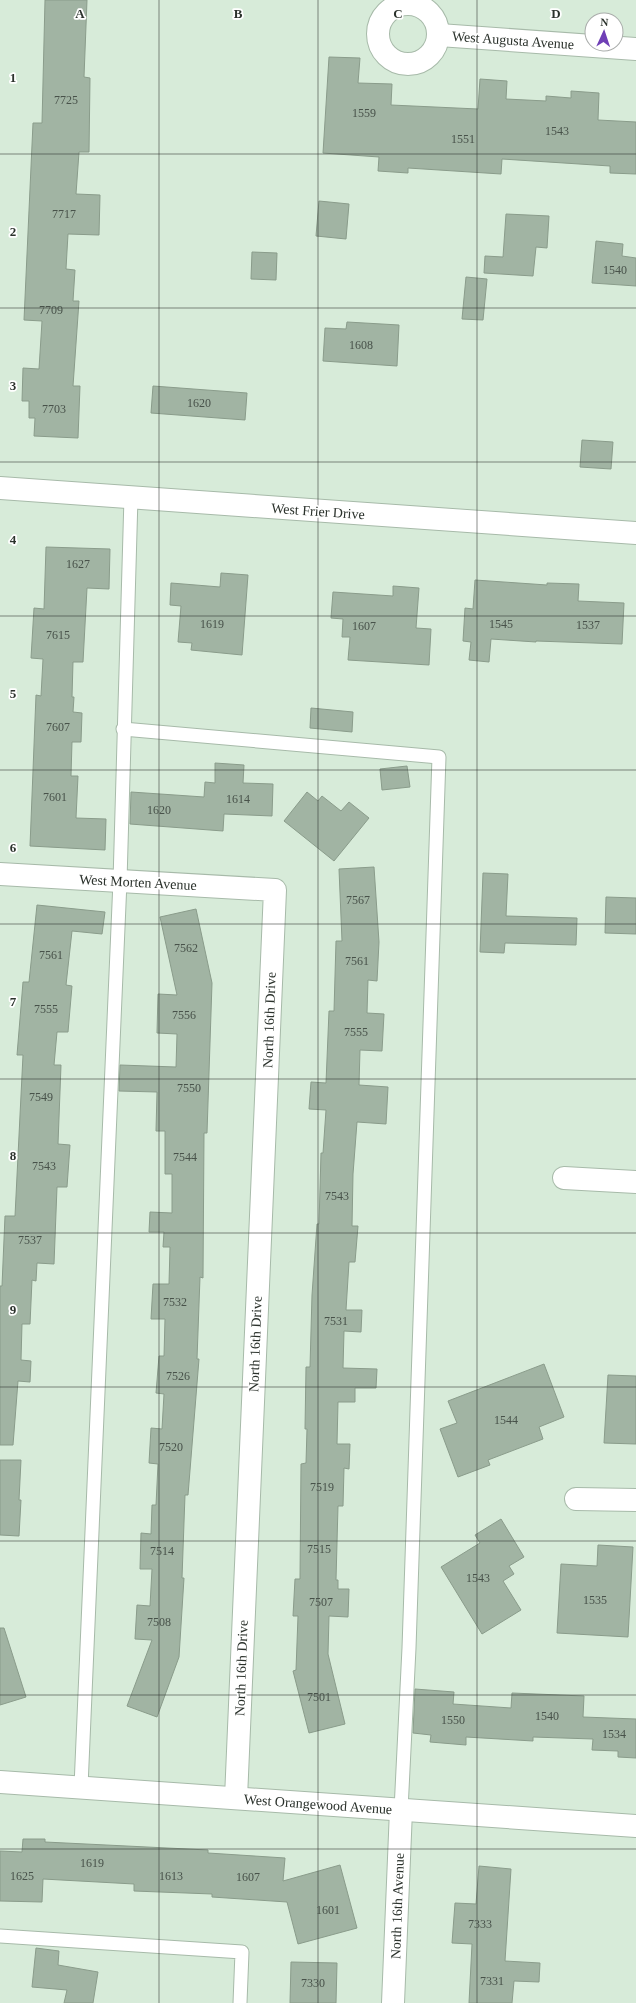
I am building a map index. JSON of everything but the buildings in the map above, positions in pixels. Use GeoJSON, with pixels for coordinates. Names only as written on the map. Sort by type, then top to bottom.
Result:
{"type":"FeatureCollection","features":[{"type":"Feature","properties":{"kind":"street","name":"West Augusta Avenue"},"geometry":{"type":"LineString","coordinates":[[438,35],[636,49]]}},
{"type":"Feature","properties":{"kind":"street","name":"West Frier Drive"},"geometry":{"type":"LineString","coordinates":[[0,488],[636,533]]}},
{"type":"Feature","properties":{"kind":"street","name":"West Morten Avenue"},"geometry":{"type":"LineString","coordinates":[[0,874],[275,890]]}},
{"type":"Feature","properties":{"kind":"street","name":"North 16th Drive"},"geometry":{"type":"LineString","coordinates":[[236,1798],[275,890]]}},
{"type":"Feature","properties":{"kind":"street"},"geometry":{"type":"LineString","coordinates":[[564,1178],[636,1182]]}},
{"type":"Feature","properties":{"kind":"street"},"geometry":{"type":"LineString","coordinates":[[576,1499],[636,1500]]}},
{"type":"Feature","properties":{"kind":"street","name":"West Orangewood Avenue"},"geometry":{"type":"LineString","coordinates":[[0,1782],[636,1826]]}},
{"type":"Feature","properties":{"kind":"street","name":"North 16th Avenue"},"geometry":{"type":"LineString","coordinates":[[393,2003],[401,1810]]}},
{"type":"Feature","properties":{"kind":"lane"},"geometry":{"type":"LineString","coordinates":[[80,1787],[120,881],[123,729],[131,498]]}},
{"type":"Feature","properties":{"kind":"lane"},"geometry":{"type":"LineString","coordinates":[[123,729],[439,757],[409,1632],[401,1810]]}},
{"type":"Feature","properties":{"kind":"lane"},"geometry":{"type":"LineString","coordinates":[[0,1936],[242,1952],[240,2003]]}}]}
